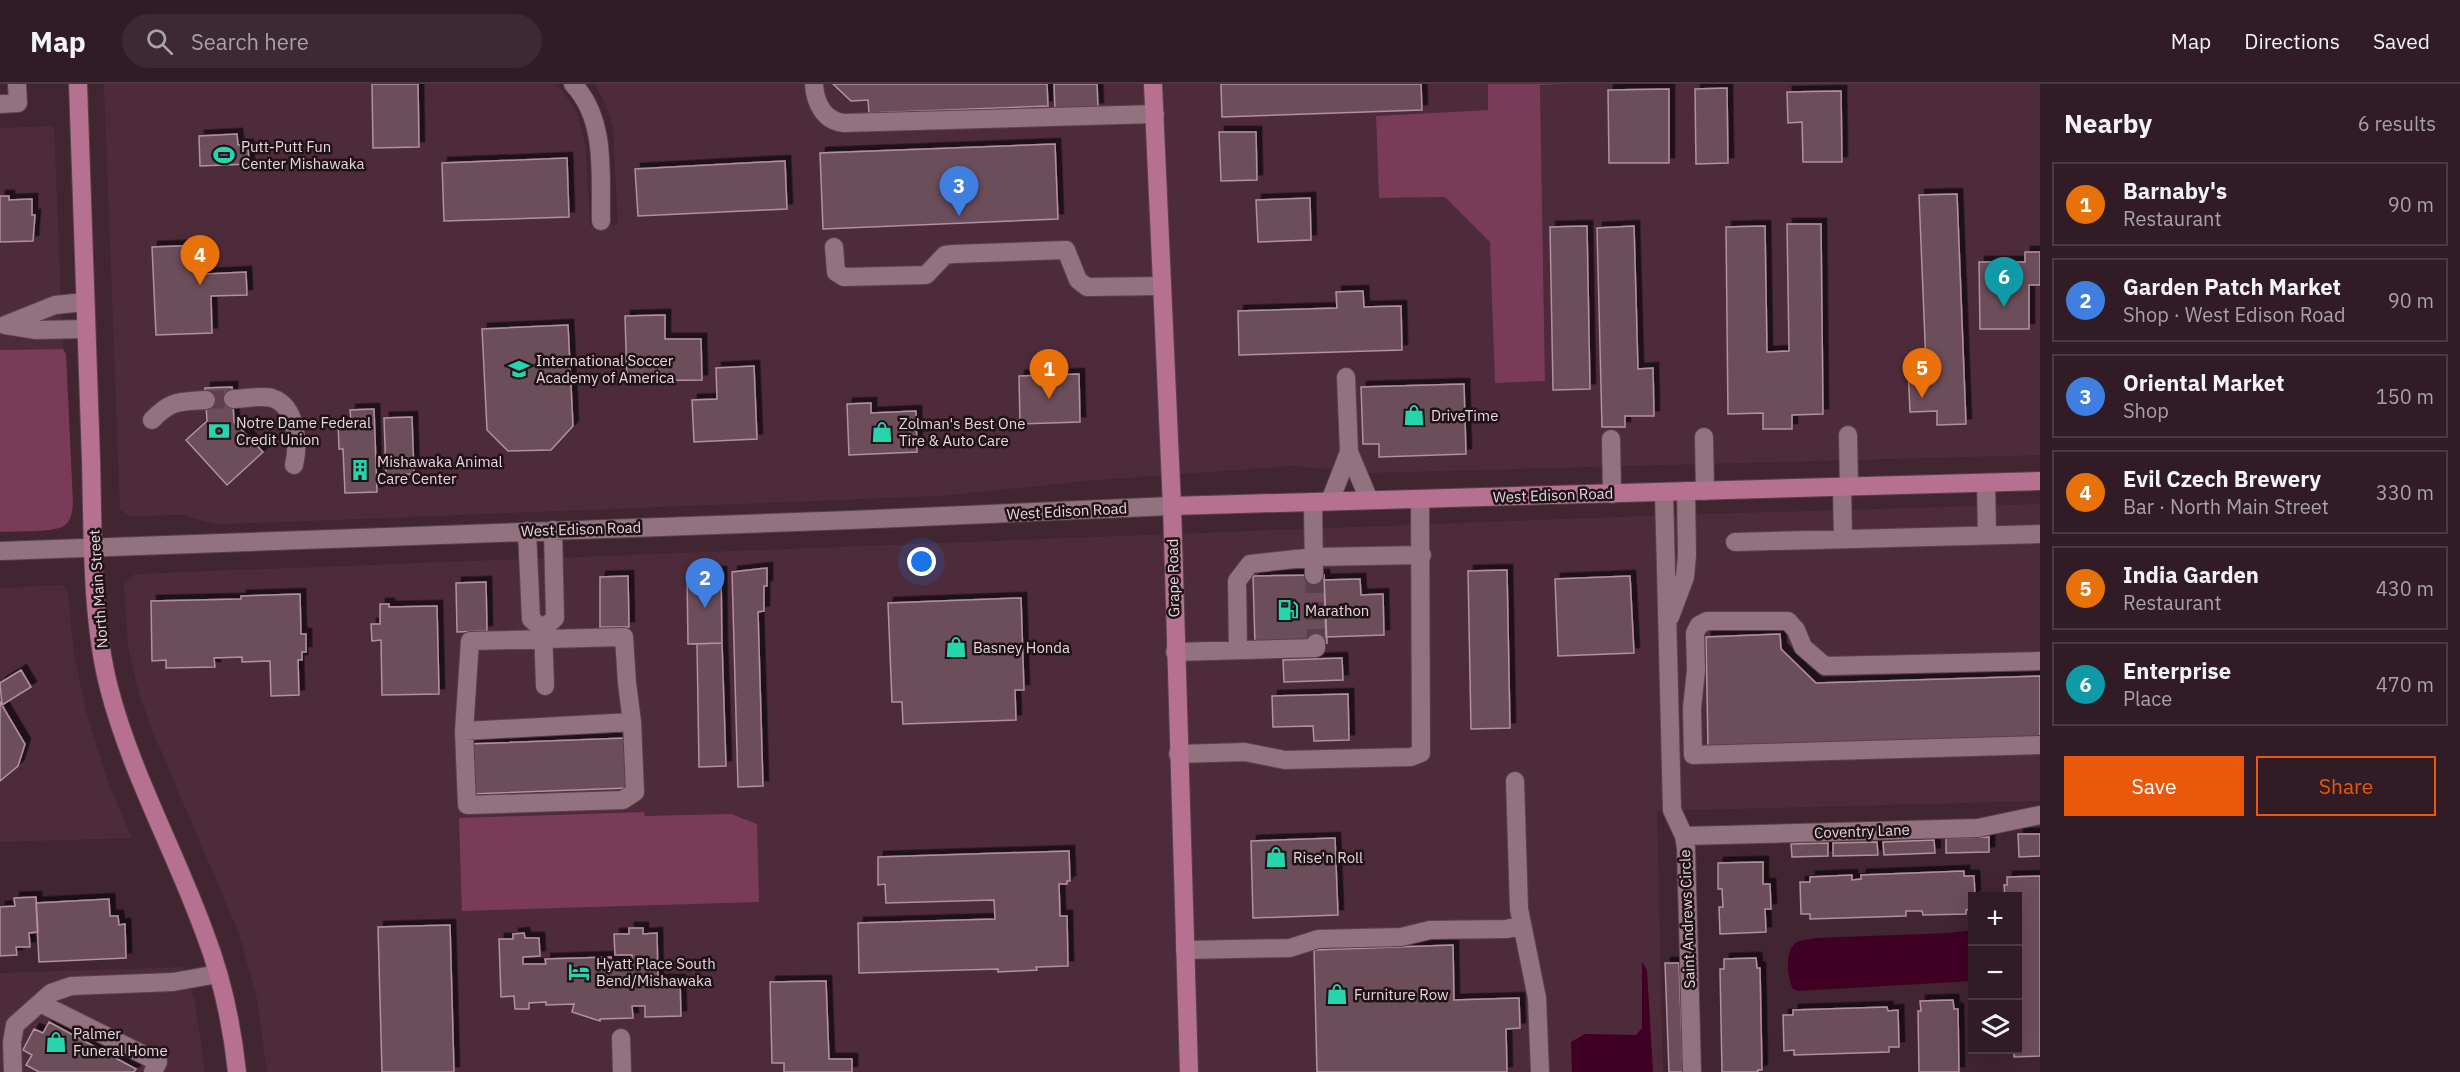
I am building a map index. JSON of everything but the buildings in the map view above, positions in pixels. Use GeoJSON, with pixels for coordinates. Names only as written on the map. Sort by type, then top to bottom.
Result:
{"type":"FeatureCollection","features":[{"type":"Feature","properties":{"kind":"main road","name":"North Main Street"},"geometry":{"type":"LineString","coordinates":[[78,84],[99,632],[109,687],[143,783],[206,935],[232,1032],[237,1072]]}},
{"type":"Feature","properties":{"kind":"main road","name":"Grape Road"},"geometry":{"type":"LineString","coordinates":[[1153,84],[1172,506],[1189,1072]]}},
{"type":"Feature","properties":{"kind":"main road","name":"West Edison Road"},"geometry":{"type":"LineString","coordinates":[[1172,506],[2040,481]]}},
{"type":"Feature","properties":{"kind":"street"},"geometry":{"type":"LineString","coordinates":[[0,104],[18,103],[17,84]]}},
{"type":"Feature","properties":{"kind":"street"},"geometry":{"type":"LineString","coordinates":[[573,84],[590,110],[597,131],[601,221]]}},
{"type":"Feature","properties":{"kind":"street"},"geometry":{"type":"LineString","coordinates":[[814,84],[815,97],[824,113],[837,122],[844,123],[1155,114]]}},
{"type":"Feature","properties":{"kind":"street"},"geometry":{"type":"LineString","coordinates":[[834,247],[836,272],[844,277],[926,275],[945,255],[953,254],[1066,250],[1078,280],[1087,287],[1162,286]]}},
{"type":"Feature","properties":{"kind":"street"},"geometry":{"type":"LineString","coordinates":[[3,325],[55,305],[85,302]]}},
{"type":"Feature","properties":{"kind":"street"},"geometry":{"type":"LineString","coordinates":[[3,325],[36,330],[86,329]]}},
{"type":"Feature","properties":{"kind":"street"},"geometry":{"type":"LineString","coordinates":[[1346,377],[1349,452],[1369,500]]}},
{"type":"Feature","properties":{"kind":"street"},"geometry":{"type":"LineString","coordinates":[[233,399],[272,398],[287,410],[294,420],[296,455],[294,465]]}},
{"type":"Feature","properties":{"kind":"street"},"geometry":{"type":"LineString","coordinates":[[152,420],[162,409],[173,402],[206,400]]}},
{"type":"Feature","properties":{"kind":"street"},"geometry":{"type":"LineString","coordinates":[[1843,539],[1848,435]]}},
{"type":"Feature","properties":{"kind":"street"},"geometry":{"type":"LineString","coordinates":[[1704,437],[1705,491]]}},
{"type":"Feature","properties":{"kind":"street"},"geometry":{"type":"LineString","coordinates":[[1611,439],[1612,494]]}},
{"type":"Feature","properties":{"kind":"street"},"geometry":{"type":"LineString","coordinates":[[1314,566],[1321,502],[1349,452]]}},
{"type":"Feature","properties":{"kind":"street"},"geometry":{"type":"LineString","coordinates":[[1986,483],[1987,535]]}},
{"type":"Feature","properties":{"kind":"street","name":"Saint Andrews Circle"},"geometry":{"type":"LineString","coordinates":[[1667,624],[1685,577],[1686,491]]}},
{"type":"Feature","properties":{"kind":"street","name":"Saint Andrews Circle"},"geometry":{"type":"LineString","coordinates":[[1664,492],[1672,810],[1677,826],[1684,836],[1692,1072]]}},
{"type":"Feature","properties":{"kind":"street"},"geometry":{"type":"LineString","coordinates":[[1178,754],[1245,752],[1285,760],[1411,757],[1421,753],[1420,499]]}},
{"type":"Feature","properties":{"kind":"street","name":"West Edison Road"},"geometry":{"type":"LineString","coordinates":[[0,551],[1172,506]]}},
{"type":"Feature","properties":{"kind":"street"},"geometry":{"type":"LineString","coordinates":[[543,634],[555,618],[553,530]]}},
{"type":"Feature","properties":{"kind":"street"},"geometry":{"type":"LineString","coordinates":[[527,531],[531,619],[543,634],[545,686]]}},
{"type":"Feature","properties":{"kind":"street"},"geometry":{"type":"LineString","coordinates":[[1735,542],[2040,534]]}},
{"type":"Feature","properties":{"kind":"street"},"geometry":{"type":"LineString","coordinates":[[1238,650],[1237,582],[1250,564],[1314,566],[1422,555]]}},
{"type":"Feature","properties":{"kind":"street"},"geometry":{"type":"LineString","coordinates":[[2040,661],[1825,666],[1803,647],[1796,630],[1788,621],[1707,621],[1699,626],[1695,633],[1696,669],[1692,708],[1693,755],[2040,745]]}},
{"type":"Feature","properties":{"kind":"street"},"geometry":{"type":"LineString","coordinates":[[543,634],[624,638],[632,722],[635,792],[623,800],[467,805],[464,731],[470,641],[543,634]]}},
{"type":"Feature","properties":{"kind":"street"},"geometry":{"type":"LineString","coordinates":[[1175,652],[1316,648],[1316,644]]}},
{"type":"Feature","properties":{"kind":"street"},"geometry":{"type":"LineString","coordinates":[[464,731],[632,722]]}},
{"type":"Feature","properties":{"kind":"street"},"geometry":{"type":"LineString","coordinates":[[1515,781],[1521,925],[1537,998],[1540,1072]]}},
{"type":"Feature","properties":{"kind":"street","name":"Coventry Lane"},"geometry":{"type":"LineString","coordinates":[[1684,836],[1978,828],[2040,815]]}},
{"type":"Feature","properties":{"kind":"street"},"geometry":{"type":"LineString","coordinates":[[1185,950],[1290,948],[1318,939],[1401,937],[1430,930],[1506,929],[1521,925]]}},
{"type":"Feature","properties":{"kind":"street"},"geometry":{"type":"LineString","coordinates":[[13,1072],[12,1042],[15,1025],[51,993],[64,987],[173,982],[218,974]]}},
{"type":"Feature","properties":{"kind":"street"},"geometry":{"type":"LineString","coordinates":[[40,1003],[158,1062],[153,1072]]}},
{"type":"Feature","properties":{"kind":"street"},"geometry":{"type":"LineString","coordinates":[[621,1038],[622,1072]]}},
{"type":"Feature","properties":{"kind":"shaded area"},"geometry":{"type":"Polygon","coordinates":[[[104,84],[554,84],[560,88],[576,110],[579,119],[586,148],[590,226],[618,225],[613,128],[606,106],[595,84],[1488,84],[1489,110],[1376,116],[1379,198],[1445,197],[1491,242],[1495,383],[1545,381],[1540,84],[2040,84],[2040,455],[1367,473],[1293,466],[1097,480],[939,496],[258,523],[215,524],[182,515],[129,516],[120,509],[104,84]]]}},
{"type":"Feature","properties":{"kind":"shaded area"},"geometry":{"type":"Polygon","coordinates":[[[1488,84],[1564,84],[1540,85],[1545,381],[1495,383],[1490,242],[1445,197],[1379,198],[1376,116],[1488,110],[1488,84]]]}},
{"type":"Feature","properties":{"kind":"shaded area"},"geometry":{"type":"Polygon","coordinates":[[[54,126],[63,349],[0,350],[0,128],[54,126]]]}},
{"type":"Feature","properties":{"kind":"shaded area"},"geometry":{"type":"Polygon","coordinates":[[[63,349],[66,354],[73,503],[70,518],[60,528],[0,532],[0,350],[63,349]]]}},
{"type":"Feature","properties":{"kind":"shaded area"},"geometry":{"type":"Polygon","coordinates":[[[2040,504],[2040,801],[1657,811],[1663,1072],[267,1072],[257,999],[239,933],[139,694],[128,647],[124,584],[135,574],[1643,516],[2040,504]]]}},
{"type":"Feature","properties":{"kind":"shaded area"},"geometry":{"type":"Polygon","coordinates":[[[63,585],[68,592],[74,656],[87,715],[109,785],[132,838],[0,842],[0,588],[63,585]]]}},
{"type":"Feature","properties":{"kind":"shaded area"},"geometry":{"type":"Polygon","coordinates":[[[644,812],[645,816],[731,814],[757,824],[759,902],[462,911],[459,818],[644,812]]]}},
{"type":"Feature","properties":{"kind":"shaded area"},"geometry":{"type":"Polygon","coordinates":[[[1968,931],[1968,981],[1798,991],[1793,989],[1791,984],[1788,957],[1793,946],[1799,941],[1816,938],[1968,931]]]}},
{"type":"Feature","properties":{"kind":"shaded area"},"geometry":{"type":"Polygon","coordinates":[[[1642,962],[1647,970],[1653,1072],[1572,1072],[1571,1042],[1585,1034],[1636,1035],[1642,1028],[1642,962]]]}},
{"type":"Feature","properties":{"kind":"shaded area"},"geometry":{"type":"Polygon","coordinates":[[[183,967],[195,1001],[205,1072],[0,1072],[0,973],[183,967]]]}},
{"type":"Feature","properties":{"kind":"tunnel"},"geometry":{"type":"LineString","coordinates":[[206,400],[233,399]]}},
{"type":"Feature","properties":{"kind":"tunnel"},"geometry":{"type":"LineString","coordinates":[[1314,575],[1316,643]]}},
{"type":"Feature","properties":{"kind":"place","name":"Putt-Putt Fun Center Mishawaka"},"geometry":{"type":"Point","coordinates":[224,155]}},
{"type":"Feature","properties":{"kind":"place","name":"Oriental Market"},"geometry":{"type":"Point","coordinates":[959,216]}},
{"type":"Feature","properties":{"kind":"place","name":"Evil Czech Brewery"},"geometry":{"type":"Point","coordinates":[200,285]}},
{"type":"Feature","properties":{"kind":"place","name":"Enterprise"},"geometry":{"type":"Point","coordinates":[2004,307]}},
{"type":"Feature","properties":{"kind":"place","name":"International Soccer Academy of America"},"geometry":{"type":"Point","coordinates":[519,369]}},
{"type":"Feature","properties":{"kind":"place","name":"India Garden"},"geometry":{"type":"Point","coordinates":[1922,398]}},
{"type":"Feature","properties":{"kind":"place","name":"Barnaby's"},"geometry":{"type":"Point","coordinates":[1049,399]}},
{"type":"Feature","properties":{"kind":"place","name":"DriveTime"},"geometry":{"type":"Point","coordinates":[1414,415]}},
{"type":"Feature","properties":{"kind":"place","name":"Notre Dame Federal Credit Union"},"geometry":{"type":"Point","coordinates":[219,431]}},
{"type":"Feature","properties":{"kind":"place","name":"Zolman's Best One Tire & Auto Care"},"geometry":{"type":"Point","coordinates":[882,432]}},
{"type":"Feature","properties":{"kind":"place","name":"Mishawaka Animal Care Center"},"geometry":{"type":"Point","coordinates":[360,470]}},
{"type":"Feature","properties":{"kind":"place","name":"Garden Patch Market"},"geometry":{"type":"Point","coordinates":[705,608]}},
{"type":"Feature","properties":{"kind":"place","name":"Marathon"},"geometry":{"type":"Point","coordinates":[1288,610]}},
{"type":"Feature","properties":{"kind":"place","name":"Basney Honda"},"geometry":{"type":"Point","coordinates":[956,647]}},
{"type":"Feature","properties":{"kind":"place","name":"Rise'n Roll"},"geometry":{"type":"Point","coordinates":[1276,857]}},
{"type":"Feature","properties":{"kind":"place","name":"Hyatt Place South Bend/Mishawaka"},"geometry":{"type":"Point","coordinates":[579,972]}},
{"type":"Feature","properties":{"kind":"place","name":"Furniture Row"},"geometry":{"type":"Point","coordinates":[1337,994]}},
{"type":"Feature","properties":{"kind":"place","name":"Palmer Funeral Home"},"geometry":{"type":"Point","coordinates":[56,1042]}}]}
